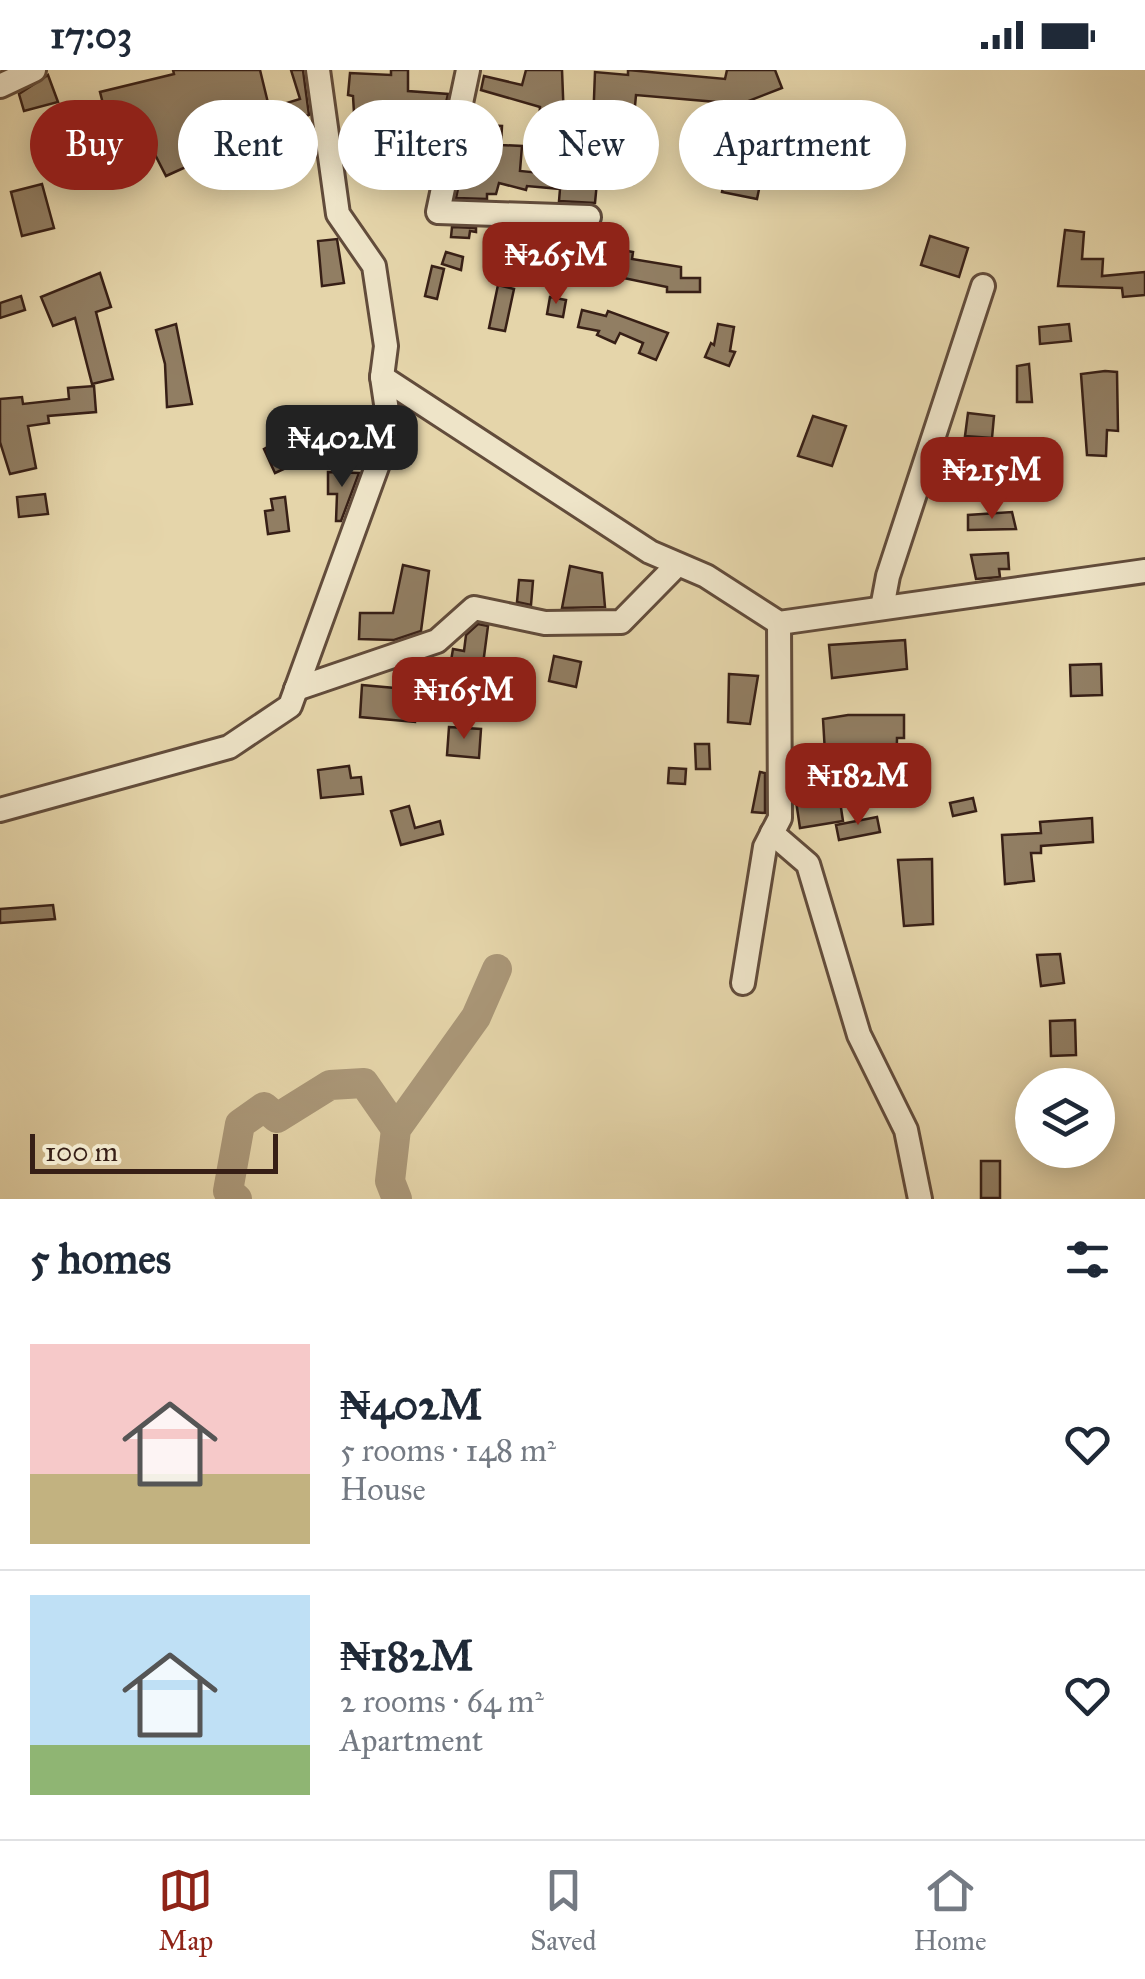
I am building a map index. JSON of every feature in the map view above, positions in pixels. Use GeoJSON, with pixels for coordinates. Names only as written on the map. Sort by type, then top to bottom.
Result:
{"type":"FeatureCollection","features":[{"type":"Feature","properties":{"kind":"street"},"geometry":{"type":"LineString","coordinates":[[0,86],[34,70]]}},
{"type":"Feature","properties":{"kind":"street"},"geometry":{"type":"LineString","coordinates":[[0,810],[228,747],[290,706],[390,431],[382,377],[386,346],[374,266],[338,214],[318,70]]}},
{"type":"Feature","properties":{"kind":"street"},"geometry":{"type":"LineString","coordinates":[[468,70],[438,212],[589,217]]}},
{"type":"Feature","properties":{"kind":"street"},"geometry":{"type":"LineString","coordinates":[[882,608],[888,576],[984,286]]}},
{"type":"Feature","properties":{"kind":"street"},"geometry":{"type":"LineString","coordinates":[[382,377],[650,552],[706,576],[779,622],[1145,572]]}},
{"type":"Feature","properties":{"kind":"street"},"geometry":{"type":"LineString","coordinates":[[296,690],[438,640],[474,608],[544,622],[621,622],[677,565]]}},
{"type":"Feature","properties":{"kind":"street"},"geometry":{"type":"LineString","coordinates":[[744,983],[765,847],[780,818],[779,622]]}},
{"type":"Feature","properties":{"kind":"street"},"geometry":{"type":"LineString","coordinates":[[772,833],[808,864],[859,1035],[906,1130],[920,1199]]}},
{"type":"Feature","properties":{"kind":"building"},"geometry":{"type":"Polygon","coordinates":[[[173,70],[260,70],[267,100],[178,100],[178,171],[166,176],[158,160],[158,100],[102,100],[100,92],[174,74],[173,70]]]}},
{"type":"Feature","properties":{"kind":"building"},"geometry":{"type":"Polygon","coordinates":[[[291,70],[303,70],[307,100],[297,100],[300,99],[291,70]]]}},
{"type":"Feature","properties":{"kind":"building"},"geometry":{"type":"Polygon","coordinates":[[[391,70],[408,70],[408,91],[448,94],[447,100],[353,100],[348,95],[350,73],[391,75],[391,70]]]}},
{"type":"Feature","properties":{"kind":"building"},"geometry":{"type":"Polygon","coordinates":[[[526,70],[562,70],[563,100],[523,102],[481,90],[484,76],[522,85],[526,70]]]}},
{"type":"Feature","properties":{"kind":"building"},"geometry":{"type":"Polygon","coordinates":[[[628,70],[725,79],[727,70],[775,70],[782,88],[751,100],[636,95],[636,100],[594,100],[595,72],[628,75],[628,70]]]}},
{"type":"Feature","properties":{"kind":"building"},"geometry":{"type":"Polygon","coordinates":[[[48,75],[57,100],[30,100],[30,109],[24,111],[19,94],[48,75]]]}},
{"type":"Feature","properties":{"kind":"building"},"geometry":{"type":"Polygon","coordinates":[[[503,145],[522,146],[523,189],[503,184],[503,145]]]}},
{"type":"Feature","properties":{"kind":"building"},"geometry":{"type":"Polygon","coordinates":[[[30,187],[44,190],[54,228],[22,236],[11,192],[30,187]]]}},
{"type":"Feature","properties":{"kind":"building"},"geometry":{"type":"Polygon","coordinates":[[[458,190],[497,190],[496,194],[487,194],[487,199],[456,198],[458,190]]]}},
{"type":"Feature","properties":{"kind":"building"},"geometry":{"type":"Polygon","coordinates":[[[560,190],[596,190],[595,203],[559,201],[560,190]]]}},
{"type":"Feature","properties":{"kind":"building"},"geometry":{"type":"Polygon","coordinates":[[[722,190],[759,190],[757,199],[722,190]]]}},
{"type":"Feature","properties":{"kind":"building"},"geometry":{"type":"Polygon","coordinates":[[[452,227],[476,228],[476,232],[470,231],[469,238],[451,237],[452,227]]]}},
{"type":"Feature","properties":{"kind":"building"},"geometry":{"type":"Polygon","coordinates":[[[509,229],[534,230],[532,243],[507,241],[509,229]]]}},
{"type":"Feature","properties":{"kind":"building"},"geometry":{"type":"Polygon","coordinates":[[[1065,230],[1084,232],[1082,259],[1103,259],[1102,276],[1145,272],[1145,295],[1123,297],[1122,288],[1058,286],[1065,230]]]}},
{"type":"Feature","properties":{"kind":"building"},"geometry":{"type":"Polygon","coordinates":[[[930,236],[968,248],[959,277],[921,265],[930,236]]]}},
{"type":"Feature","properties":{"kind":"building"},"geometry":{"type":"Polygon","coordinates":[[[337,239],[344,283],[322,286],[318,241],[337,239]]]}},
{"type":"Feature","properties":{"kind":"building"},"geometry":{"type":"Polygon","coordinates":[[[617,249],[633,252],[632,259],[681,267],[681,278],[700,278],[700,292],[667,292],[667,287],[590,271],[593,254],[615,258],[617,249]]]}},
{"type":"Feature","properties":{"kind":"building"},"geometry":{"type":"Polygon","coordinates":[[[446,252],[463,257],[461,270],[442,264],[446,252]]]}},
{"type":"Feature","properties":{"kind":"building"},"geometry":{"type":"Polygon","coordinates":[[[573,264],[590,266],[588,285],[571,283],[573,264]]]}},
{"type":"Feature","properties":{"kind":"building"},"geometry":{"type":"Polygon","coordinates":[[[432,266],[444,269],[437,299],[425,296],[432,266]]]}},
{"type":"Feature","properties":{"kind":"building"},"geometry":{"type":"Polygon","coordinates":[[[100,273],[111,307],[96,312],[113,379],[92,384],[75,318],[53,326],[41,297],[100,273]]]}},
{"type":"Feature","properties":{"kind":"building"},"geometry":{"type":"Polygon","coordinates":[[[498,285],[514,289],[505,331],[489,328],[498,285]]]}},
{"type":"Feature","properties":{"kind":"building"},"geometry":{"type":"Polygon","coordinates":[[[21,296],[25,310],[0,318],[0,303],[21,296]]]}},
{"type":"Feature","properties":{"kind":"building"},"geometry":{"type":"Polygon","coordinates":[[[550,297],[566,300],[563,317],[547,314],[550,297]]]}},
{"type":"Feature","properties":{"kind":"building"},"geometry":{"type":"Polygon","coordinates":[[[582,310],[606,316],[608,311],[668,333],[656,360],[639,353],[643,343],[620,333],[615,343],[597,335],[599,331],[578,327],[582,310]]]}},
{"type":"Feature","properties":{"kind":"building"},"geometry":{"type":"Polygon","coordinates":[[[176,324],[192,404],[167,407],[165,364],[156,330],[176,324]]]}},
{"type":"Feature","properties":{"kind":"building"},"geometry":{"type":"Polygon","coordinates":[[[718,324],[734,327],[730,351],[735,352],[729,366],[705,357],[711,343],[714,345],[718,324]]]}},
{"type":"Feature","properties":{"kind":"building"},"geometry":{"type":"Polygon","coordinates":[[[1069,324],[1071,341],[1040,344],[1039,327],[1069,324]]]}},
{"type":"Feature","properties":{"kind":"building"},"geometry":{"type":"Polygon","coordinates":[[[1029,364],[1032,402],[1017,402],[1017,366],[1029,364]]]}},
{"type":"Feature","properties":{"kind":"building"},"geometry":{"type":"Polygon","coordinates":[[[1117,372],[1118,431],[1107,430],[1106,456],[1087,455],[1081,374],[1117,372]]]}},
{"type":"Feature","properties":{"kind":"building"},"geometry":{"type":"Polygon","coordinates":[[[94,386],[96,412],[48,416],[49,423],[28,426],[36,468],[10,474],[0,442],[0,399],[22,397],[23,404],[69,399],[68,388],[94,386]]]}},
{"type":"Feature","properties":{"kind":"building"},"geometry":{"type":"Polygon","coordinates":[[[968,413],[994,416],[992,438],[965,436],[968,413]]]}},
{"type":"Feature","properties":{"kind":"building"},"geometry":{"type":"Polygon","coordinates":[[[813,416],[846,426],[832,466],[798,456],[813,416]]]}},
{"type":"Feature","properties":{"kind":"building"},"geometry":{"type":"Polygon","coordinates":[[[303,427],[314,455],[275,473],[264,449],[303,427]]]}},
{"type":"Feature","properties":{"kind":"building"},"geometry":{"type":"Polygon","coordinates":[[[998,441],[1033,442],[1032,476],[997,475],[998,441]]]}},
{"type":"Feature","properties":{"kind":"building"},"geometry":{"type":"Polygon","coordinates":[[[328,472],[359,473],[341,521],[336,521],[337,494],[328,494],[328,472]]]}},
{"type":"Feature","properties":{"kind":"building"},"geometry":{"type":"Polygon","coordinates":[[[45,494],[48,514],[19,517],[17,497],[45,494]]]}},
{"type":"Feature","properties":{"kind":"building"},"geometry":{"type":"Polygon","coordinates":[[[285,497],[289,531],[268,534],[265,511],[273,510],[271,499],[285,497]]]}},
{"type":"Feature","properties":{"kind":"building"},"geometry":{"type":"Polygon","coordinates":[[[1012,512],[1016,529],[968,530],[968,515],[1012,512]]]}},
{"type":"Feature","properties":{"kind":"building"},"geometry":{"type":"Polygon","coordinates":[[[1008,553],[1009,569],[999,569],[1000,577],[976,579],[971,555],[1008,553]]]}},
{"type":"Feature","properties":{"kind":"building"},"geometry":{"type":"Polygon","coordinates":[[[403,565],[429,571],[421,631],[394,640],[359,639],[360,613],[393,613],[403,565]]]}},
{"type":"Feature","properties":{"kind":"building"},"geometry":{"type":"Polygon","coordinates":[[[570,566],[602,573],[605,607],[562,608],[570,566]]]}},
{"type":"Feature","properties":{"kind":"building"},"geometry":{"type":"Polygon","coordinates":[[[519,580],[533,581],[531,605],[517,602],[519,580]]]}},
{"type":"Feature","properties":{"kind":"building"},"geometry":{"type":"Polygon","coordinates":[[[478,624],[488,626],[482,672],[450,667],[453,649],[464,651],[466,635],[478,624]]]}},
{"type":"Feature","properties":{"kind":"building"},"geometry":{"type":"Polygon","coordinates":[[[905,640],[907,669],[832,678],[829,645],[905,640]]]}},
{"type":"Feature","properties":{"kind":"building"},"geometry":{"type":"Polygon","coordinates":[[[554,656],[581,662],[576,687],[549,681],[554,656]]]}},
{"type":"Feature","properties":{"kind":"building"},"geometry":{"type":"Polygon","coordinates":[[[1101,664],[1102,695],[1071,696],[1070,665],[1101,664]]]}},
{"type":"Feature","properties":{"kind":"building"},"geometry":{"type":"Polygon","coordinates":[[[729,674],[758,676],[750,724],[728,722],[729,674]]]}},
{"type":"Feature","properties":{"kind":"building"},"geometry":{"type":"Polygon","coordinates":[[[362,685],[417,690],[415,722],[360,717],[362,685]]]}},
{"type":"Feature","properties":{"kind":"building"},"geometry":{"type":"Polygon","coordinates":[[[904,715],[904,738],[897,738],[896,784],[875,784],[876,750],[825,753],[823,719],[904,715]]]}},
{"type":"Feature","properties":{"kind":"building"},"geometry":{"type":"Polygon","coordinates":[[[449,727],[481,729],[479,758],[447,755],[449,727]]]}},
{"type":"Feature","properties":{"kind":"building"},"geometry":{"type":"Polygon","coordinates":[[[695,744],[709,744],[710,769],[696,769],[695,744]]]}},
{"type":"Feature","properties":{"kind":"building"},"geometry":{"type":"Polygon","coordinates":[[[349,766],[351,778],[361,777],[363,794],[321,798],[318,770],[349,766]]]}},
{"type":"Feature","properties":{"kind":"building"},"geometry":{"type":"Polygon","coordinates":[[[669,768],[686,769],[685,784],[668,783],[669,768]]]}},
{"type":"Feature","properties":{"kind":"building"},"geometry":{"type":"Polygon","coordinates":[[[760,772],[765,773],[765,813],[752,812],[760,772]]]}},
{"type":"Feature","properties":{"kind":"building"},"geometry":{"type":"Polygon","coordinates":[[[838,788],[843,821],[800,828],[795,794],[838,788]]]}},
{"type":"Feature","properties":{"kind":"building"},"geometry":{"type":"Polygon","coordinates":[[[973,798],[976,811],[953,816],[950,803],[973,798]]]}},
{"type":"Feature","properties":{"kind":"building"},"geometry":{"type":"Polygon","coordinates":[[[409,806],[415,828],[440,821],[443,834],[401,845],[391,811],[409,806]]]}},
{"type":"Feature","properties":{"kind":"building"},"geometry":{"type":"Polygon","coordinates":[[[877,817],[880,832],[839,840],[836,825],[877,817]]]}},
{"type":"Feature","properties":{"kind":"building"},"geometry":{"type":"Polygon","coordinates":[[[1092,818],[1093,842],[1041,846],[1041,853],[1031,853],[1034,881],[1005,884],[1002,835],[1041,833],[1040,822],[1092,818]]]}},
{"type":"Feature","properties":{"kind":"building"},"geometry":{"type":"Polygon","coordinates":[[[932,859],[933,924],[904,926],[898,860],[932,859]]]}},
{"type":"Feature","properties":{"kind":"building"},"geometry":{"type":"Polygon","coordinates":[[[53,905],[55,919],[0,923],[0,909],[53,905]]]}},
{"type":"Feature","properties":{"kind":"building"},"geometry":{"type":"Polygon","coordinates":[[[1060,954],[1064,983],[1041,986],[1037,955],[1060,954]]]}},
{"type":"Feature","properties":{"kind":"building"},"geometry":{"type":"Polygon","coordinates":[[[1075,1020],[1076,1055],[1051,1056],[1050,1021],[1075,1020]]]}},
{"type":"Feature","properties":{"kind":"building"},"geometry":{"type":"Polygon","coordinates":[[[981,1161],[1000,1161],[1000,1198],[981,1198],[981,1161]]]}},
{"type":"Feature","properties":{"kind":"waterway"},"geometry":{"type":"LineString","coordinates":[[397,1199],[390,1181],[396,1129],[476,1017],[497,969]]}},
{"type":"Feature","properties":{"kind":"waterway"},"geometry":{"type":"LineString","coordinates":[[237,1199],[228,1191],[240,1124],[264,1107],[277,1118],[330,1085],[364,1083],[396,1129]]}}]}
